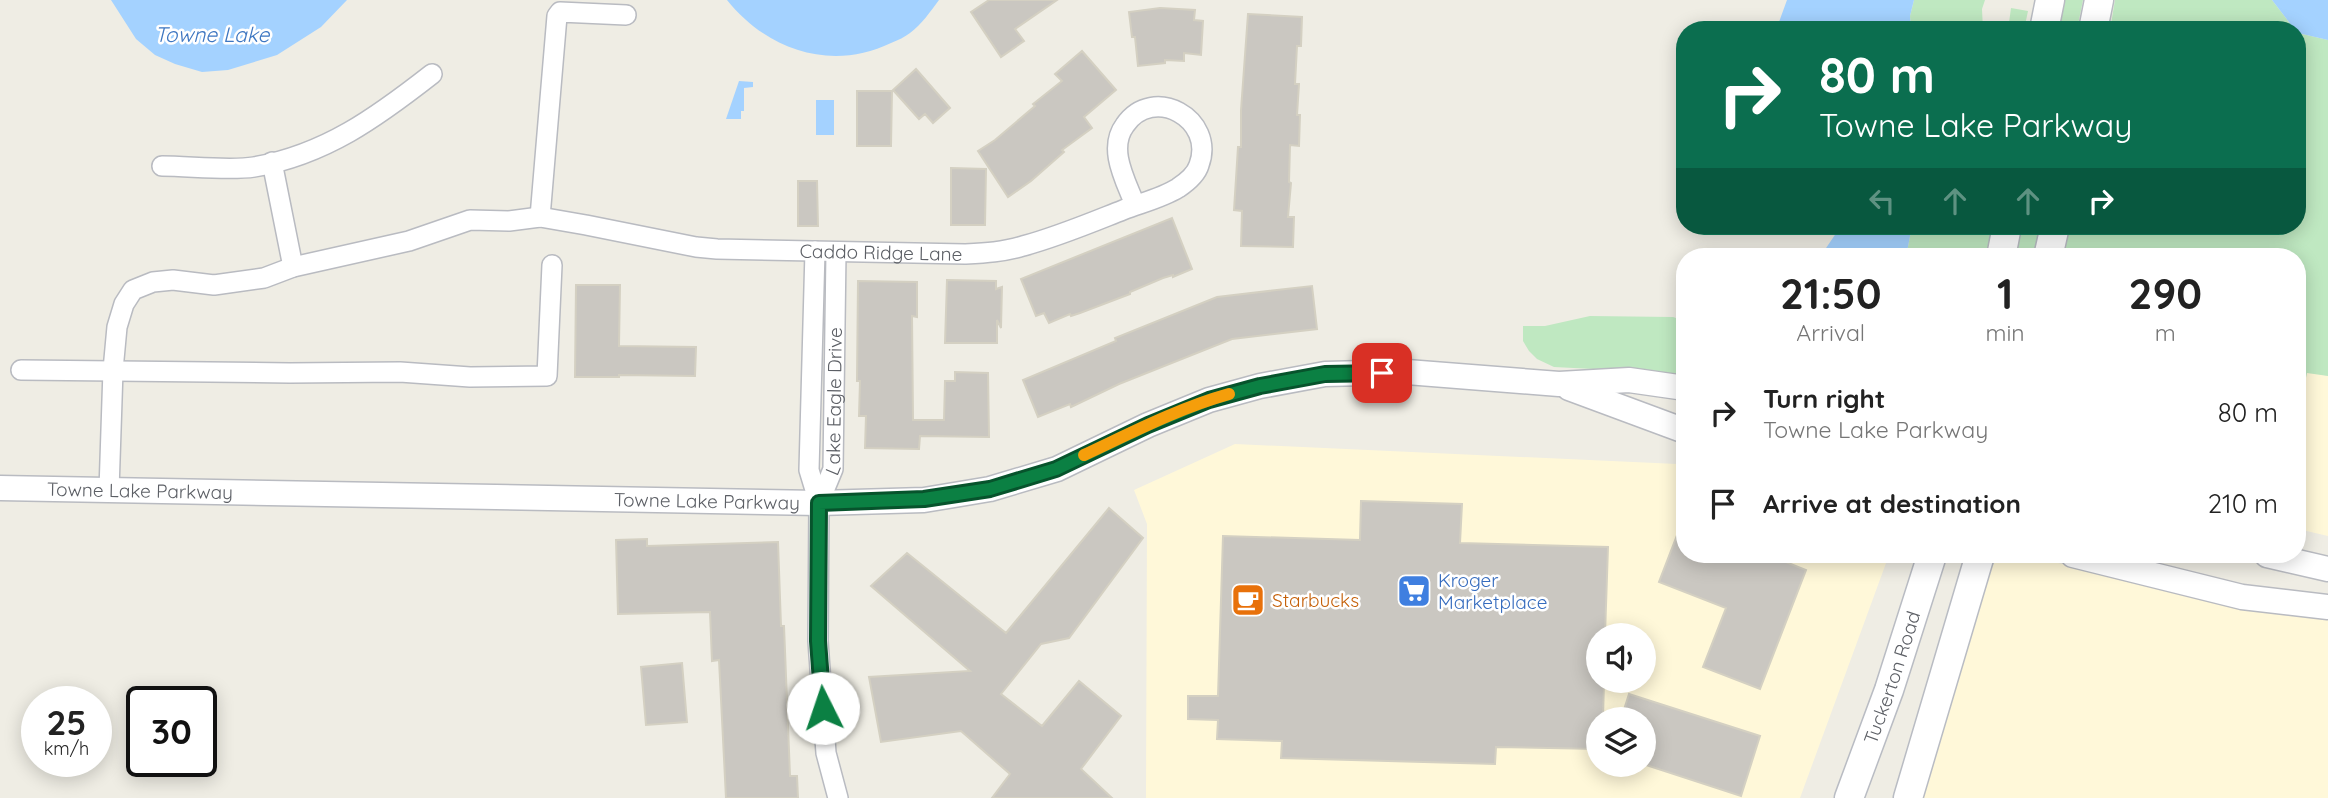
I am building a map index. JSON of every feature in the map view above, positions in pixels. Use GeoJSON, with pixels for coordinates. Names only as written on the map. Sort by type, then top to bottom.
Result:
{"type":"FeatureCollection","features":[{"type":"Feature","properties":{"kind":"main road"},"geometry":{"type":"LineString","coordinates":[[2047,21],[2050,1]]}},
{"type":"Feature","properties":{"kind":"main road","name":"Tuckerton Road"},"geometry":{"type":"LineString","coordinates":[[1849,798],[1889,690],[1929,563]]}},
{"type":"Feature","properties":{"kind":"main road"},"geometry":{"type":"LineString","coordinates":[[1908,798],[1978,563]]}},
{"type":"Feature","properties":{"kind":"street"},"geometry":{"type":"LineString","coordinates":[[540,217],[557,16],[560,12],[626,15]]}},
{"type":"Feature","properties":{"kind":"street"},"geometry":{"type":"LineString","coordinates":[[162,166],[252,167],[294,156],[341,138],[385,111],[432,74]]}},
{"type":"Feature","properties":{"kind":"street","name":"Caddo Ridge Lane"},"geometry":{"type":"LineString","coordinates":[[109,490],[117,327],[124,304],[133,290],[153,282],[214,285],[264,278],[293,267],[409,241],[470,220],[509,221],[540,217],[696,247],[965,254],[1021,247],[1052,237],[1175,190],[1190,180],[1199,164],[1202,146],[1198,131],[1187,117],[1171,108],[1152,107],[1137,113],[1124,125],[1117,143],[1119,163],[1135,205]]}},
{"type":"Feature","properties":{"kind":"street"},"geometry":{"type":"LineString","coordinates":[[272,162],[293,267]]}},
{"type":"Feature","properties":{"kind":"street","name":"Lake Eagle Drive"},"geometry":{"type":"LineString","coordinates":[[815,251],[809,470],[819,503]]}},
{"type":"Feature","properties":{"kind":"street","name":"Lake Eagle Drive"},"geometry":{"type":"LineString","coordinates":[[819,503],[833,469],[836,251]]}},
{"type":"Feature","properties":{"kind":"street"},"geometry":{"type":"LineString","coordinates":[[21,370],[400,372],[470,377],[547,376],[552,265]]}},
{"type":"Feature","properties":{"kind":"street","name":"Towne Lake Parkway"},"geometry":{"type":"LineString","coordinates":[[0,488],[819,503],[924,499],[990,489],[1056,469],[1148,425],[1209,400],[1260,386],[1325,374],[1407,372],[1559,384],[1629,380],[1676,387]]}},
{"type":"Feature","properties":{"kind":"street","name":"Towne Lake Parkway"},"geometry":{"type":"LineString","coordinates":[[1559,384],[1676,428]]}},
{"type":"Feature","properties":{"kind":"street"},"geometry":{"type":"LineString","coordinates":[[819,503],[818,641],[826,753],[838,798]]}},
{"type":"Feature","properties":{"kind":"street"},"geometry":{"type":"LineString","coordinates":[[2105,563],[2242,597],[2319,607],[2321,568],[2300,563]]}},
{"type":"Feature","properties":{"kind":"shaded area"},"geometry":{"type":"Polygon","coordinates":[[[2307,372],[2328,376],[2328,536],[2306,531],[2307,372]]]}},
{"type":"Feature","properties":{"kind":"shaded area"},"geometry":{"type":"Polygon","coordinates":[[[1235,444],[1676,464],[1676,563],[1886,563],[1800,798],[1146,798],[1147,524],[1134,490],[1235,444]]]}},
{"type":"Feature","properties":{"kind":"shaded area"},"geometry":{"type":"Polygon","coordinates":[[[1994,563],[2058,563],[2231,606],[2285,615],[2328,618],[2328,798],[1921,798],[1987,577],[1994,563]]]}},
{"type":"Feature","properties":{"kind":"green space"},"geometry":{"type":"Polygon","coordinates":[[[1914,0],[1985,0],[1983,21],[1910,21],[1914,0]]]}},
{"type":"Feature","properties":{"kind":"green space"},"geometry":{"type":"Polygon","coordinates":[[[2063,0],[2083,0],[2079,21],[2060,21],[2063,0]]]}},
{"type":"Feature","properties":{"kind":"green space"},"geometry":{"type":"Polygon","coordinates":[[[2115,0],[2272,0],[2288,21],[2112,21],[2115,0]]]}},
{"type":"Feature","properties":{"kind":"green space"},"geometry":{"type":"Polygon","coordinates":[[[2011,8],[2028,11],[2026,21],[2009,21],[2011,8]]]}},
{"type":"Feature","properties":{"kind":"green space"},"geometry":{"type":"Polygon","coordinates":[[[2306,35],[2328,40],[2328,376],[2307,373],[2306,378],[2306,248],[2060,248],[2063,235],[2306,235],[2306,35]]]}},
{"type":"Feature","properties":{"kind":"green space"},"geometry":{"type":"Polygon","coordinates":[[[1910,235],[1995,235],[1992,248],[1908,248],[1910,235]]]}},
{"type":"Feature","properties":{"kind":"green space"},"geometry":{"type":"Polygon","coordinates":[[[2018,235],[2041,235],[2038,248],[2017,248],[2018,235]]]}},
{"type":"Feature","properties":{"kind":"green space"},"geometry":{"type":"Polygon","coordinates":[[[1590,316],[1676,318],[1676,378],[1613,370],[1554,367],[1537,359],[1523,341],[1523,326],[1545,326],[1590,316]]]}},
{"type":"Feature","properties":{"kind":"water","name":"Towne Lake"},"geometry":{"type":"Polygon","coordinates":[[[111,0],[347,0],[321,27],[277,55],[228,70],[202,72],[155,55],[136,39],[111,0]]]}},
{"type":"Feature","properties":{"kind":"water"},"geometry":{"type":"Polygon","coordinates":[[[727,0],[939,0],[922,22],[906,36],[868,52],[846,56],[802,51],[781,43],[761,32],[727,0]]]}},
{"type":"Feature","properties":{"kind":"water"},"geometry":{"type":"Polygon","coordinates":[[[1787,0],[1914,0],[1910,21],[1779,21],[1787,0]]]}},
{"type":"Feature","properties":{"kind":"water"},"geometry":{"type":"Polygon","coordinates":[[[2272,0],[2328,0],[2328,40],[2306,35],[2306,21],[2288,21],[2272,0]]]}},
{"type":"Feature","properties":{"kind":"water"},"geometry":{"type":"Polygon","coordinates":[[[739,81],[753,82],[753,87],[744,88],[744,111],[741,111],[741,119],[726,119],[739,81]]]}},
{"type":"Feature","properties":{"kind":"water"},"geometry":{"type":"Polygon","coordinates":[[[816,100],[834,100],[834,135],[816,135],[816,100]]]}},
{"type":"Feature","properties":{"kind":"water"},"geometry":{"type":"Polygon","coordinates":[[[1835,235],[1910,235],[1908,248],[1826,248],[1835,235]]]}},
{"type":"Feature","properties":{"kind":"building"},"geometry":{"type":"Polygon","coordinates":[[[989,0],[1057,0],[1015,29],[1024,41],[1001,57],[971,12],[989,0]]]}},
{"type":"Feature","properties":{"kind":"building"},"geometry":{"type":"Polygon","coordinates":[[[1160,8],[1195,10],[1194,20],[1203,21],[1201,55],[1184,53],[1184,61],[1165,60],[1165,63],[1138,66],[1129,12],[1160,8]]]}},
{"type":"Feature","properties":{"kind":"building"},"geometry":{"type":"Polygon","coordinates":[[[1248,14],[1302,17],[1295,84],[1299,84],[1299,146],[1290,145],[1288,217],[1294,217],[1293,247],[1241,246],[1242,211],[1234,210],[1238,147],[1241,147],[1248,14]]]}},
{"type":"Feature","properties":{"kind":"building"},"geometry":{"type":"Polygon","coordinates":[[[1082,51],[1116,90],[1084,117],[1092,128],[1062,150],[1064,152],[1031,181],[1008,197],[978,151],[995,140],[1062,81],[1055,74],[1082,51]]]}},
{"type":"Feature","properties":{"kind":"building"},"geometry":{"type":"Polygon","coordinates":[[[916,69],[950,108],[933,123],[925,114],[919,119],[893,90],[916,69]]]}},
{"type":"Feature","properties":{"kind":"building"},"geometry":{"type":"Polygon","coordinates":[[[857,91],[892,91],[891,146],[857,146],[857,91]]]}},
{"type":"Feature","properties":{"kind":"building"},"geometry":{"type":"Polygon","coordinates":[[[951,168],[986,169],[985,225],[951,225],[951,168]]]}},
{"type":"Feature","properties":{"kind":"building"},"geometry":{"type":"Polygon","coordinates":[[[798,181],[817,181],[818,226],[798,226],[798,181]]]}},
{"type":"Feature","properties":{"kind":"building"},"geometry":{"type":"Polygon","coordinates":[[[1172,218],[1192,269],[1049,323],[1044,313],[1036,316],[1021,279],[1172,218]]]}},
{"type":"Feature","properties":{"kind":"building"},"geometry":{"type":"Polygon","coordinates":[[[947,280],[996,281],[996,289],[1002,287],[1001,328],[997,320],[997,343],[945,343],[947,280]]]}},
{"type":"Feature","properties":{"kind":"building"},"geometry":{"type":"Polygon","coordinates":[[[858,281],[917,282],[917,317],[912,316],[913,420],[944,420],[945,381],[955,381],[955,372],[988,373],[989,437],[920,436],[919,449],[865,448],[866,416],[859,416],[860,381],[857,381],[858,281]]]}},
{"type":"Feature","properties":{"kind":"building"},"geometry":{"type":"Polygon","coordinates":[[[576,285],[620,285],[619,346],[696,347],[695,376],[575,377],[576,285]]]}},
{"type":"Feature","properties":{"kind":"building"},"geometry":{"type":"Polygon","coordinates":[[[1312,286],[1317,329],[1232,339],[1119,384],[1071,407],[1070,404],[1038,417],[1023,380],[1116,341],[1115,338],[1217,297],[1312,286]]]}},
{"type":"Feature","properties":{"kind":"building","name":"Kroger Marketplace"},"geometry":{"type":"Polygon","coordinates":[[[1361,501],[1462,504],[1460,543],[1608,547],[1605,623],[1586,623],[1586,693],[1604,693],[1603,707],[1586,707],[1586,749],[1496,747],[1495,764],[1281,758],[1282,741],[1217,739],[1218,720],[1188,719],[1188,696],[1218,696],[1223,536],[1360,540],[1361,501]]]}},
{"type":"Feature","properties":{"kind":"building"},"geometry":{"type":"Polygon","coordinates":[[[1109,508],[1143,538],[1069,638],[1041,644],[1001,694],[1042,726],[1079,681],[1121,716],[1081,769],[1112,798],[992,798],[1010,774],[961,731],[881,742],[869,677],[970,671],[871,586],[907,553],[1006,633],[1109,508]]]}},
{"type":"Feature","properties":{"kind":"building"},"geometry":{"type":"Polygon","coordinates":[[[1676,538],[1676,563],[1788,563],[1806,570],[1760,689],[1703,667],[1726,608],[1659,582],[1676,538]]]}},
{"type":"Feature","properties":{"kind":"building"},"geometry":{"type":"Polygon","coordinates":[[[647,539],[647,546],[778,542],[790,776],[797,776],[798,798],[726,798],[719,660],[712,661],[710,612],[618,614],[616,540],[647,539]]]}},
{"type":"Feature","properties":{"kind":"building"},"geometry":{"type":"Polygon","coordinates":[[[682,663],[687,722],[646,725],[641,667],[682,663]]]}},
{"type":"Feature","properties":{"kind":"building"},"geometry":{"type":"Polygon","coordinates":[[[1629,694],[1760,736],[1741,796],[1656,768],[1656,707],[1625,707],[1629,694]]]}},
{"type":"Feature","properties":{"kind":"slow traffic"},"geometry":{"type":"LineString","coordinates":[[1084,455],[1148,425],[1229,394]]}},
{"type":"Feature","properties":{"kind":"place","name":"Kroger Marketplace"},"geometry":{"type":"Point","coordinates":[1414,591]}},
{"type":"Feature","properties":{"kind":"place","name":"Starbucks"},"geometry":{"type":"Point","coordinates":[1248,600]}},
{"type":"Feature","properties":{"kind":"route"},"geometry":{"type":"LineString","coordinates":[[823,708],[818,641],[819,503],[924,499],[990,489],[1056,469],[1148,425],[1209,400],[1260,386],[1325,374],[1382,373]]}}]}
